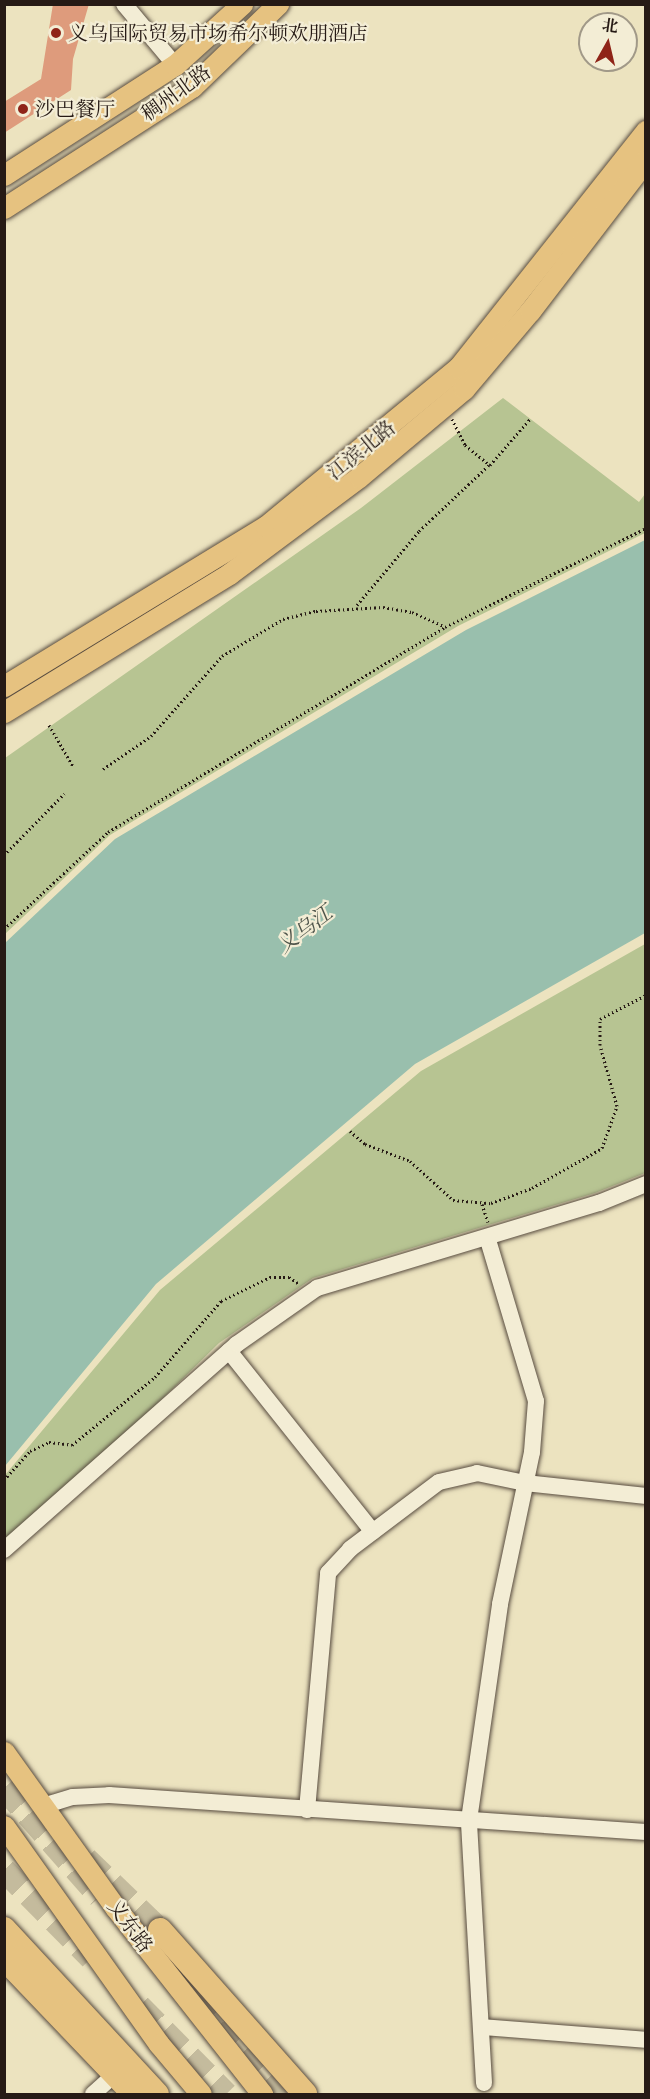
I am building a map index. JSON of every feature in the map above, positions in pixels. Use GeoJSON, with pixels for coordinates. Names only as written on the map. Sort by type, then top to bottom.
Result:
{"type":"FeatureCollection","features":[{"type":"Feature","properties":{"kind":"highway"},"geometry":{"type":"LineString","coordinates":[[4,1929],[157,2094]]}},
{"type":"Feature","properties":{"kind":"highway"},"geometry":{"type":"LineString","coordinates":[[160,1930],[305,2094]]}},
{"type":"Feature","properties":{"kind":"highway"},"geometry":{"type":"LineString","coordinates":[[4,1958],[134,2094]]}},
{"type":"Feature","properties":{"kind":"main road","name":"稠州北路"},"geometry":{"type":"LineString","coordinates":[[4,175],[175,65],[242,4]]}},
{"type":"Feature","properties":{"kind":"main road","name":"稠州北路"},"geometry":{"type":"LineString","coordinates":[[4,208],[192,87],[278,4]]}},
{"type":"Feature","properties":{"kind":"main road","name":"江滨北路"},"geometry":{"type":"LineString","coordinates":[[4,686],[266,526],[458,368],[645,131]]}},
{"type":"Feature","properties":{"kind":"main road","name":"江滨北路"},"geometry":{"type":"LineString","coordinates":[[4,712],[229,574],[359,477],[446,404],[530,311],[645,160]]}},
{"type":"Feature","properties":{"kind":"main road","name":"义东路"},"geometry":{"type":"LineString","coordinates":[[4,1752],[115,1907],[262,2094]]}},
{"type":"Feature","properties":{"kind":"main road"},"geometry":{"type":"LineString","coordinates":[[4,1826],[159,2044],[201,2094]]}},
{"type":"Feature","properties":{"kind":"street"},"geometry":{"type":"LineString","coordinates":[[124,4],[175,65]]}},
{"type":"Feature","properties":{"kind":"street"},"geometry":{"type":"LineString","coordinates":[[4,1550],[229,1351],[317,1288],[599,1203],[645,1184]]}},
{"type":"Feature","properties":{"kind":"street"},"geometry":{"type":"LineString","coordinates":[[484,2083],[469,1820],[500,1604],[525,1484],[536,1401],[487,1237]]}},
{"type":"Feature","properties":{"kind":"street"},"geometry":{"type":"LineString","coordinates":[[229,1351],[373,1532]]}},
{"type":"Feature","properties":{"kind":"street"},"geometry":{"type":"LineString","coordinates":[[307,1810],[328,1572],[373,1532],[438,1482],[477,1473],[525,1484],[645,1496]]}},
{"type":"Feature","properties":{"kind":"street"},"geometry":{"type":"LineString","coordinates":[[43,1806],[73,1797],[110,1795],[645,1832]]}},
{"type":"Feature","properties":{"kind":"street"},"geometry":{"type":"LineString","coordinates":[[482,2027],[645,2040]]}},
{"type":"Feature","properties":{"kind":"street"},"geometry":{"type":"LineString","coordinates":[[93,2094],[114,2075]]}},
{"type":"Feature","properties":{"kind":"path"},"geometry":{"type":"LineString","coordinates":[[446,404],[465,445],[489,465]]}},
{"type":"Feature","properties":{"kind":"path"},"geometry":{"type":"LineString","coordinates":[[356,606],[419,531],[489,465],[530,419]]}},
{"type":"Feature","properties":{"kind":"path"},"geometry":{"type":"LineString","coordinates":[[4,929],[108,832],[445,627],[645,528]]}},
{"type":"Feature","properties":{"kind":"path"},"geometry":{"type":"LineString","coordinates":[[103,769],[151,736],[196,681],[254,633],[283,619],[356,606],[412,612],[445,627]]}},
{"type":"Feature","properties":{"kind":"path"},"geometry":{"type":"LineString","coordinates":[[49,725],[73,766]]}},
{"type":"Feature","properties":{"kind":"path"},"geometry":{"type":"LineString","coordinates":[[4,855],[64,794]]}},
{"type":"Feature","properties":{"kind":"path"},"geometry":{"type":"LineString","coordinates":[[350,1131],[365,1144],[410,1161],[453,1200],[491,1203],[532,1188],[602,1148],[617,1106],[600,1046],[600,1019],[645,995]]}},
{"type":"Feature","properties":{"kind":"path"},"geometry":{"type":"LineString","coordinates":[[4,1480],[30,1451],[49,1442],[72,1445],[136,1393],[171,1363],[221,1301],[270,1277],[289,1277],[302,1286]]}},
{"type":"Feature","properties":{"kind":"shaded area"},"geometry":{"type":"Polygon","coordinates":[[[503,398],[639,502],[645,494],[645,533],[458,626],[110,835],[5,934],[5,758],[361,508],[503,398]]]}},
{"type":"Feature","properties":{"kind":"shaded area"},"geometry":{"type":"Polygon","coordinates":[[[645,944],[645,1173],[595,1193],[313,1278],[219,1343],[5,1554],[5,1475],[160,1290],[421,1071],[645,944]]]}},
{"type":"Feature","properties":{"kind":"water","name":"义乌江"},"geometry":{"type":"Polygon","coordinates":[[[645,540],[645,933],[415,1064],[156,1284],[5,1466],[5,943],[115,839],[466,630],[645,540]]]}},
{"type":"Feature","properties":{"kind":"building"},"geometry":{"type":"Polygon","coordinates":[[[53,4],[89,4],[73,59],[71,90],[4,133],[4,102],[41,79],[53,4]]]}},
{"type":"Feature","properties":{"kind":"tunnel"},"geometry":{"type":"LineString","coordinates":[[4,1788],[100,1897]]}},
{"type":"Feature","properties":{"kind":"tunnel"},"geometry":{"type":"LineString","coordinates":[[86,1859],[160,1930]]}},
{"type":"Feature","properties":{"kind":"tunnel"},"geometry":{"type":"LineString","coordinates":[[4,1870],[91,1958]]}},
{"type":"Feature","properties":{"kind":"tunnel"},"geometry":{"type":"LineString","coordinates":[[196,1998],[288,2094]]}},
{"type":"Feature","properties":{"kind":"tunnel"},"geometry":{"type":"LineString","coordinates":[[139,2006],[226,2094]]}},
{"type":"Feature","properties":{"kind":"place","name":"义乌国际贸易市场希尔顿欢朋酒店"},"geometry":{"type":"Point","coordinates":[56,33]}},
{"type":"Feature","properties":{"kind":"place","name":"沙巴餐厅"},"geometry":{"type":"Point","coordinates":[23,109]}}]}
